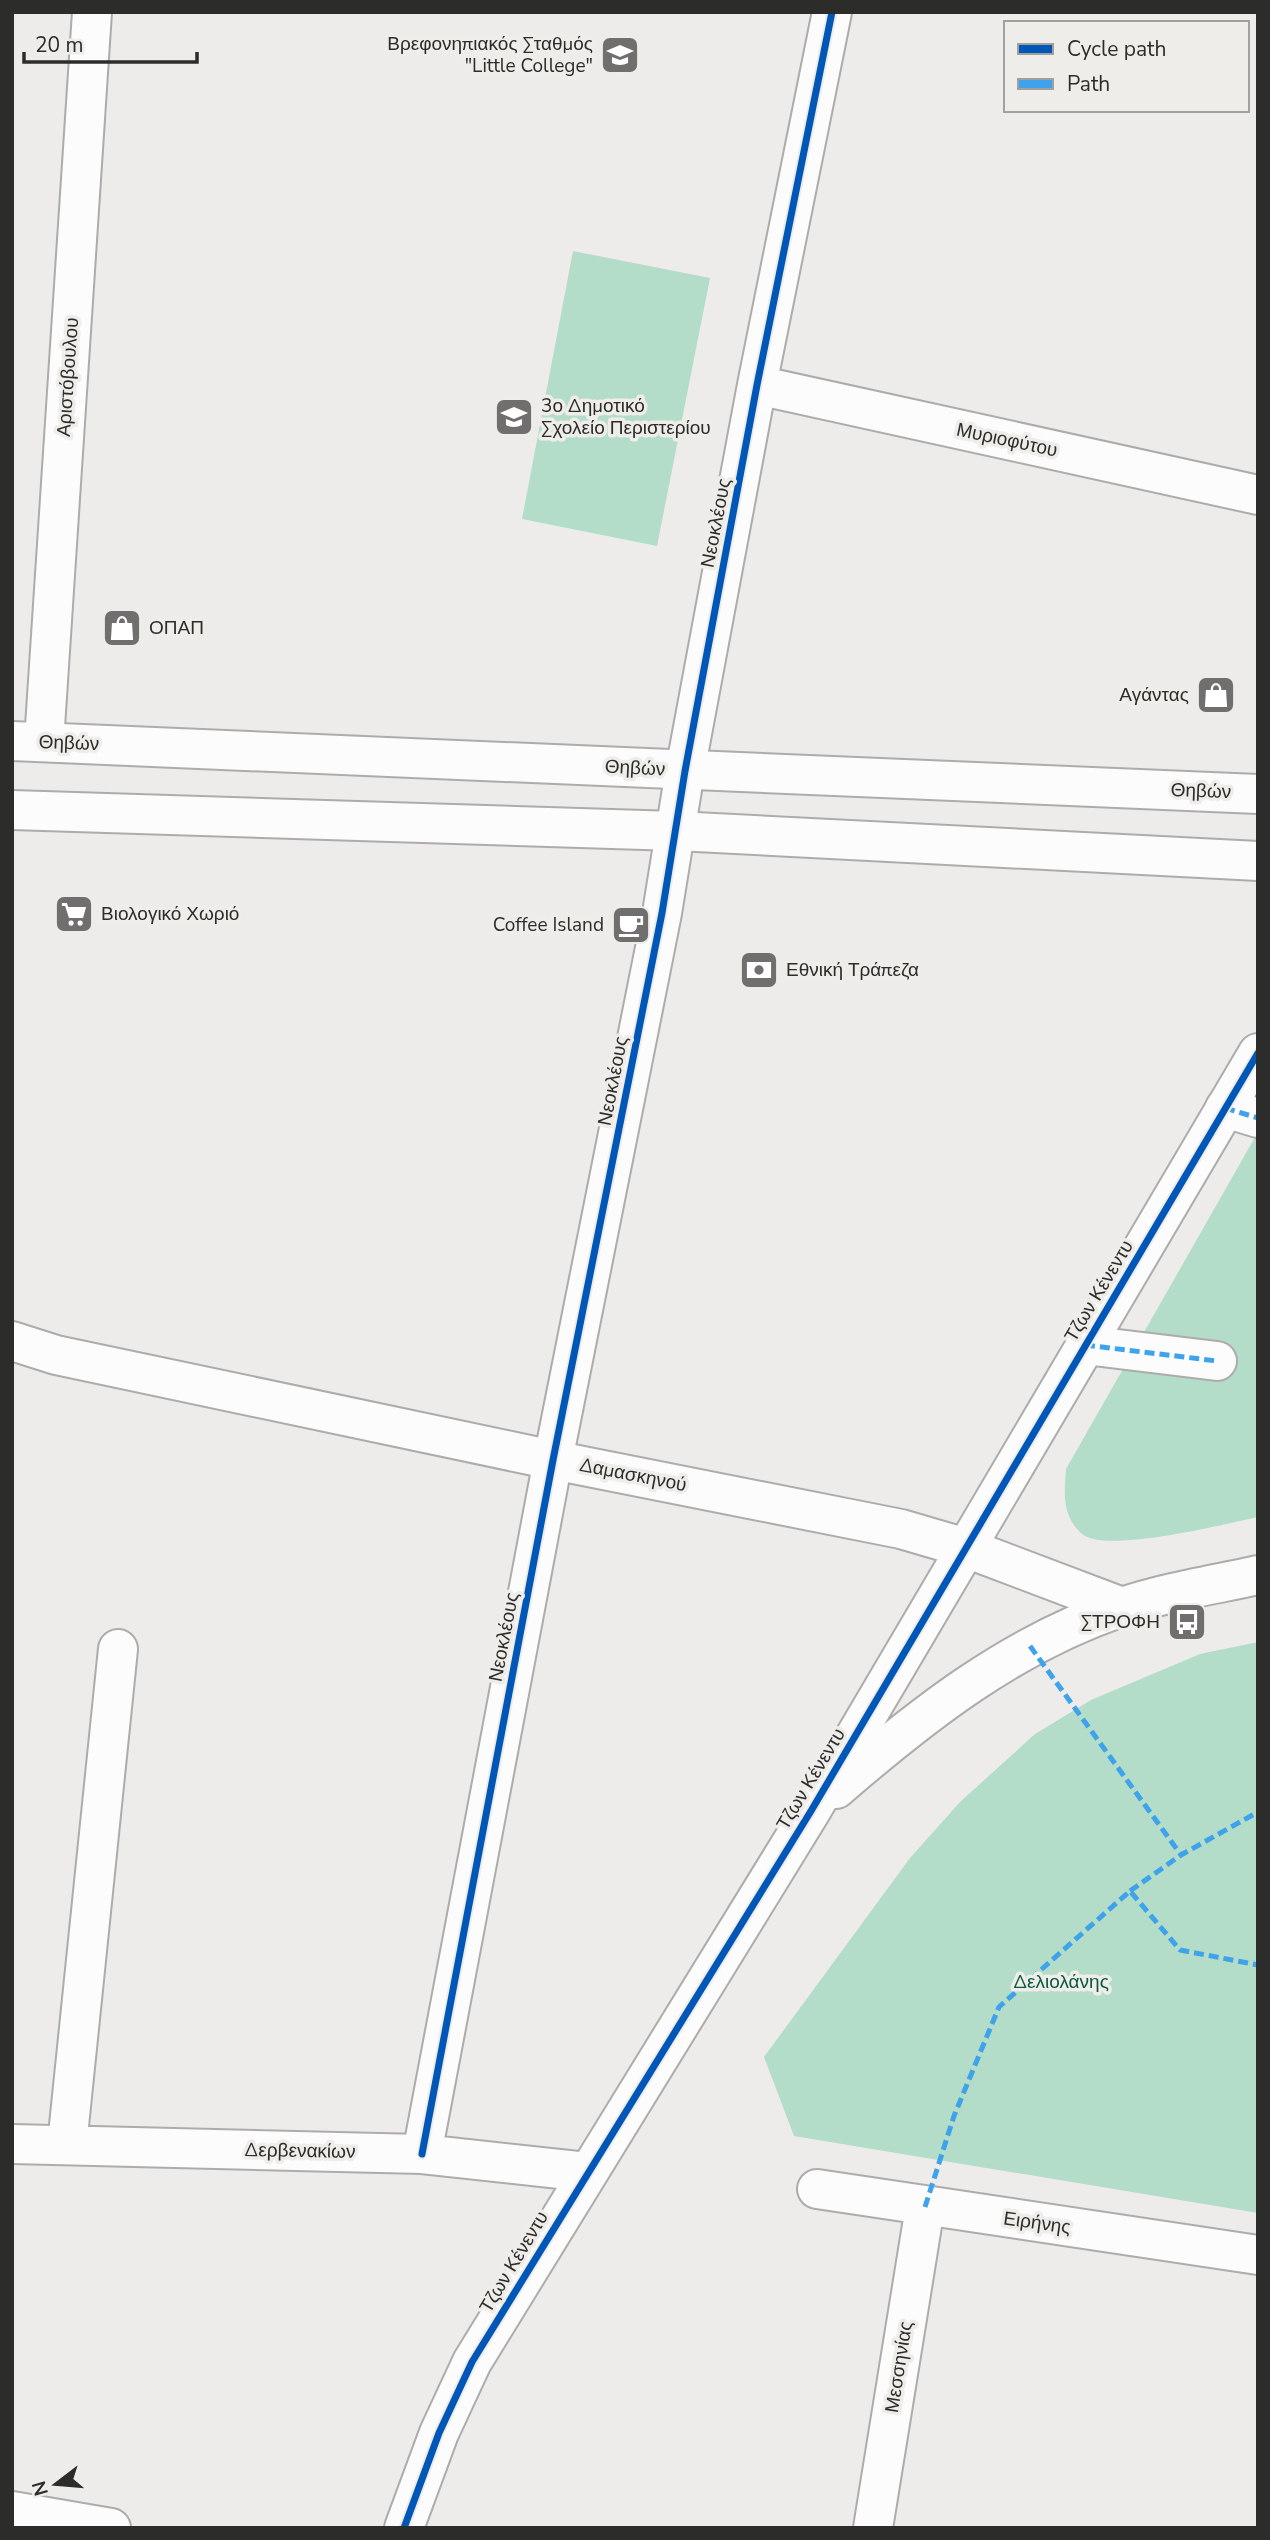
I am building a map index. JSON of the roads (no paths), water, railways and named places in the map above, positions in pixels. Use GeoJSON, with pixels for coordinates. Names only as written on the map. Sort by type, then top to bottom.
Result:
{"type":"FeatureCollection","features":[{"type":"Feature","properties":{"kind":"street","name":"Αριστόβουλου"},"geometry":{"type":"LineString","coordinates":[[28,741],[92,12]]}},
{"type":"Feature","properties":{"kind":"street","name":"Νεοκλέους"},"geometry":{"type":"LineString","coordinates":[[422,2154],[553,1460],[660,926],[685,771],[757,385],[832,12]]}},
{"type":"Feature","properties":{"kind":"street","name":"Μυριοφύτου"},"geometry":{"type":"LineString","coordinates":[[757,385],[1258,495]]}},
{"type":"Feature","properties":{"kind":"street","name":"Θηβών"},"geometry":{"type":"LineString","coordinates":[[28,741],[1258,794]]}},
{"type":"Feature","properties":{"kind":"street"},"geometry":{"type":"LineString","coordinates":[[12,810],[676,831],[1258,861]]}},
{"type":"Feature","properties":{"kind":"street","name":"Τζων Κένεντυ"},"geometry":{"type":"LineString","coordinates":[[404,2528],[439,2432],[472,2362],[810,1811],[1085,1345],[1242,1113],[1258,1053]]}},
{"type":"Feature","properties":{"kind":"street","name":"Δαμασκηνού"},"geometry":{"type":"LineString","coordinates":[[12,1342],[56,1355],[553,1460],[901,1529],[966,1548],[1122,1607]]}},
{"type":"Feature","properties":{"kind":"street"},"geometry":{"type":"LineString","coordinates":[[1085,1345],[1217,1361]]}},
{"type":"Feature","properties":{"kind":"street"},"geometry":{"type":"LineString","coordinates":[[810,1811],[913,1723],[972,1681],[1030,1646],[1122,1607],[1258,1575]]}},
{"type":"Feature","properties":{"kind":"street"},"geometry":{"type":"LineString","coordinates":[[67,2145],[118,1649]]}},
{"type":"Feature","properties":{"kind":"street","name":"Δερβενακίων"},"geometry":{"type":"LineString","coordinates":[[12,2144],[422,2154],[587,2172]]}},
{"type":"Feature","properties":{"kind":"street","name":"Ειρήνης"},"geometry":{"type":"LineString","coordinates":[[817,2189],[1258,2255]]}},
{"type":"Feature","properties":{"kind":"street","name":"Μεσσηνίας"},"geometry":{"type":"LineString","coordinates":[[873,2528],[925,2207]]}},
{"type":"Feature","properties":{"kind":"street"},"geometry":{"type":"LineString","coordinates":[[12,2511],[111,2528]]}},
{"type":"Feature","properties":{"kind":"place","name":"Βρεφονηπιακός Σταθμός \"Little College\""},"geometry":{"type":"Point","coordinates":[620,55]}},
{"type":"Feature","properties":{"kind":"place","name":"3ο Δημοτικό Σχολείο Περιστερίου"},"geometry":{"type":"Point","coordinates":[514,417]}},
{"type":"Feature","properties":{"kind":"place","name":"ΟΠΑΠ"},"geometry":{"type":"Point","coordinates":[122,628]}},
{"type":"Feature","properties":{"kind":"place","name":"Αγάντας"},"geometry":{"type":"Point","coordinates":[1216,695]}},
{"type":"Feature","properties":{"kind":"place","name":"Βιολογικό Χωριό"},"geometry":{"type":"Point","coordinates":[74,914]}},
{"type":"Feature","properties":{"kind":"place","name":"Coffee Island"},"geometry":{"type":"Point","coordinates":[631,925]}},
{"type":"Feature","properties":{"kind":"place","name":"Εθνική Τράπεζα"},"geometry":{"type":"Point","coordinates":[759,970]}},
{"type":"Feature","properties":{"kind":"place","name":"ΣΤΡΟΦΗ"},"geometry":{"type":"Point","coordinates":[1187,1622]}},
{"type":"Feature","properties":{"kind":"park label","name":"Δελιολάνης"},"geometry":{"type":"Point","coordinates":[1061,1982]}}]}
